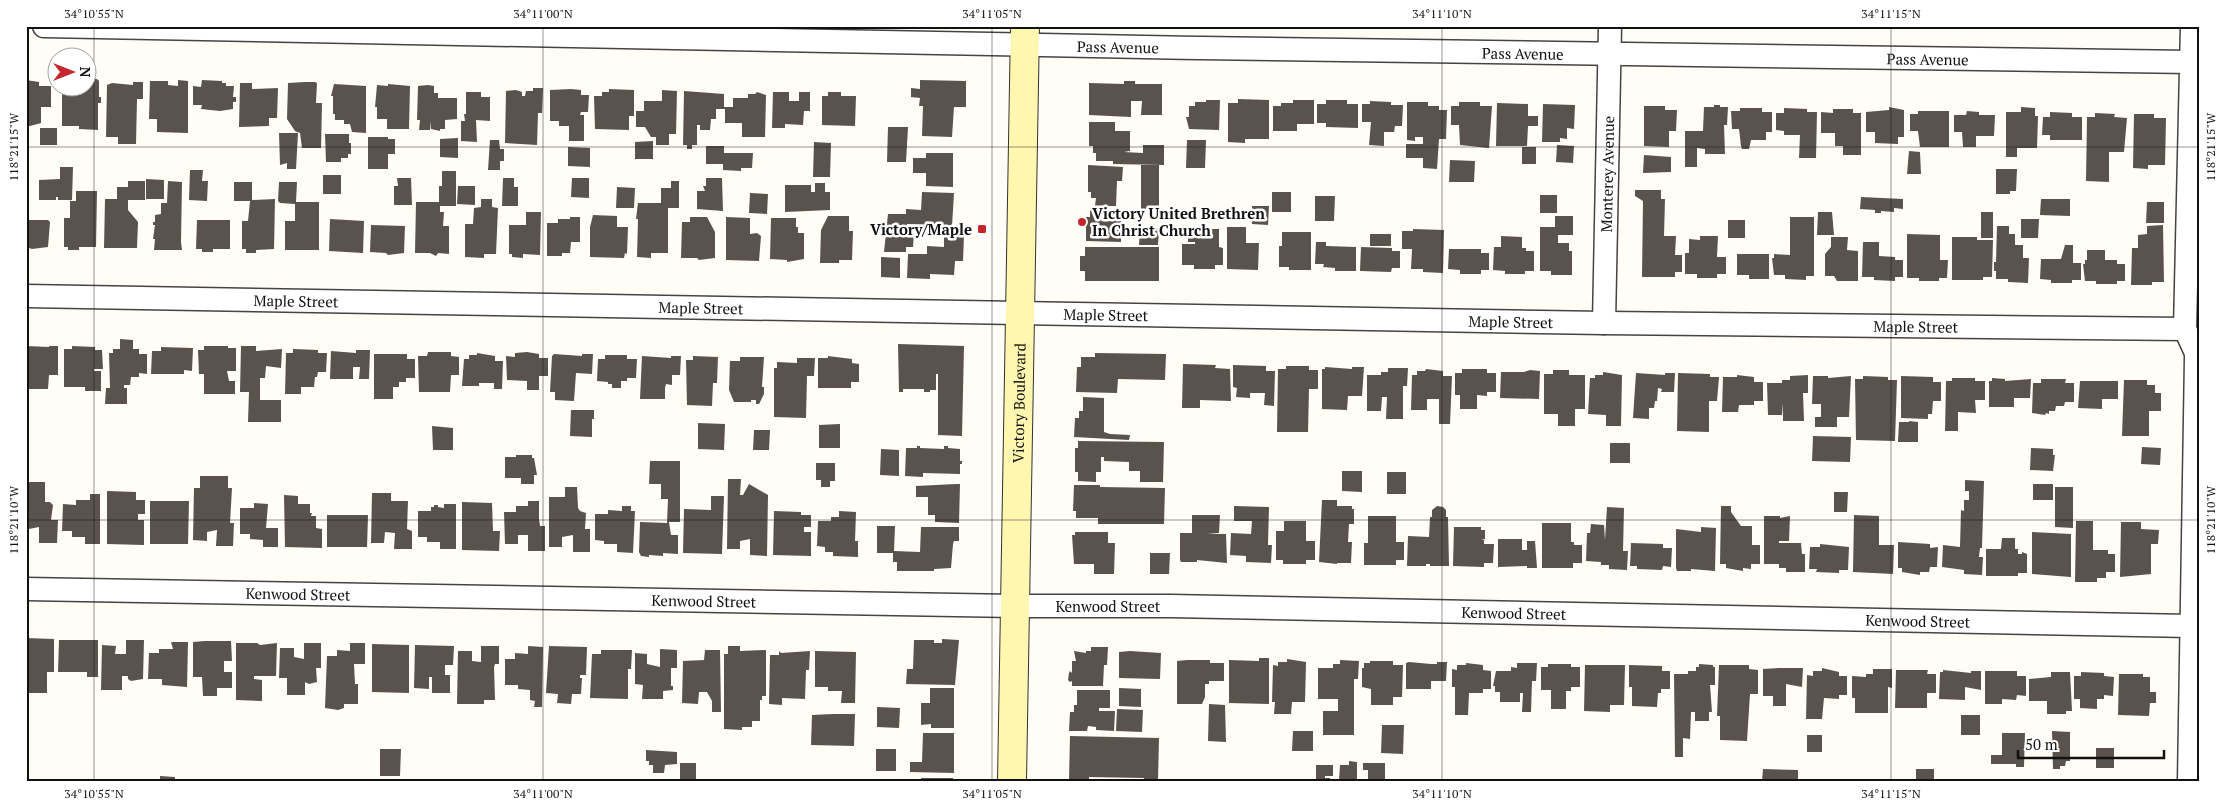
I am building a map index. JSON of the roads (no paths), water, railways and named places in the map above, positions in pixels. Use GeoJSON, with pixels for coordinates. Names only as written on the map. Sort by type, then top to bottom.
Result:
{"type":"FeatureCollection","features":[{"type":"Feature","properties":{"kind":"main road","name":"Victory Boulevard"},"geometry":{"type":"LineString","coordinates":[[1012,781],[1024,36]]}},
{"type":"Feature","properties":{"kind":"street","name":"Pass Avenue"},"geometry":{"type":"LineString","coordinates":[[44,26],[1024,36],[1610,56],[2191,62]]}},
{"type":"Feature","properties":{"kind":"street","name":"Monterey Avenue"},"geometry":{"type":"LineString","coordinates":[[1604,323],[1610,26]]}},
{"type":"Feature","properties":{"kind":"street"},"geometry":{"type":"LineString","coordinates":[[2189,781],[2196,353],[2185,329],[2192,26]]}},
{"type":"Feature","properties":{"kind":"street","name":"Maple Street"},"geometry":{"type":"LineString","coordinates":[[26,296],[1604,323],[2185,329]]}},
{"type":"Feature","properties":{"kind":"street","name":"Kenwood Street"},"geometry":{"type":"LineString","coordinates":[[26,589],[1015,606],[1171,606],[2191,626]]}},
{"type":"Feature","properties":{"kind":"place","name":"Victory United Brethren In Christ Church"},"geometry":{"type":"Point","coordinates":[1082,222]}},
{"type":"Feature","properties":{"kind":"place","name":"Victory/Maple"},"geometry":{"type":"Point","coordinates":[982,229]}}]}
